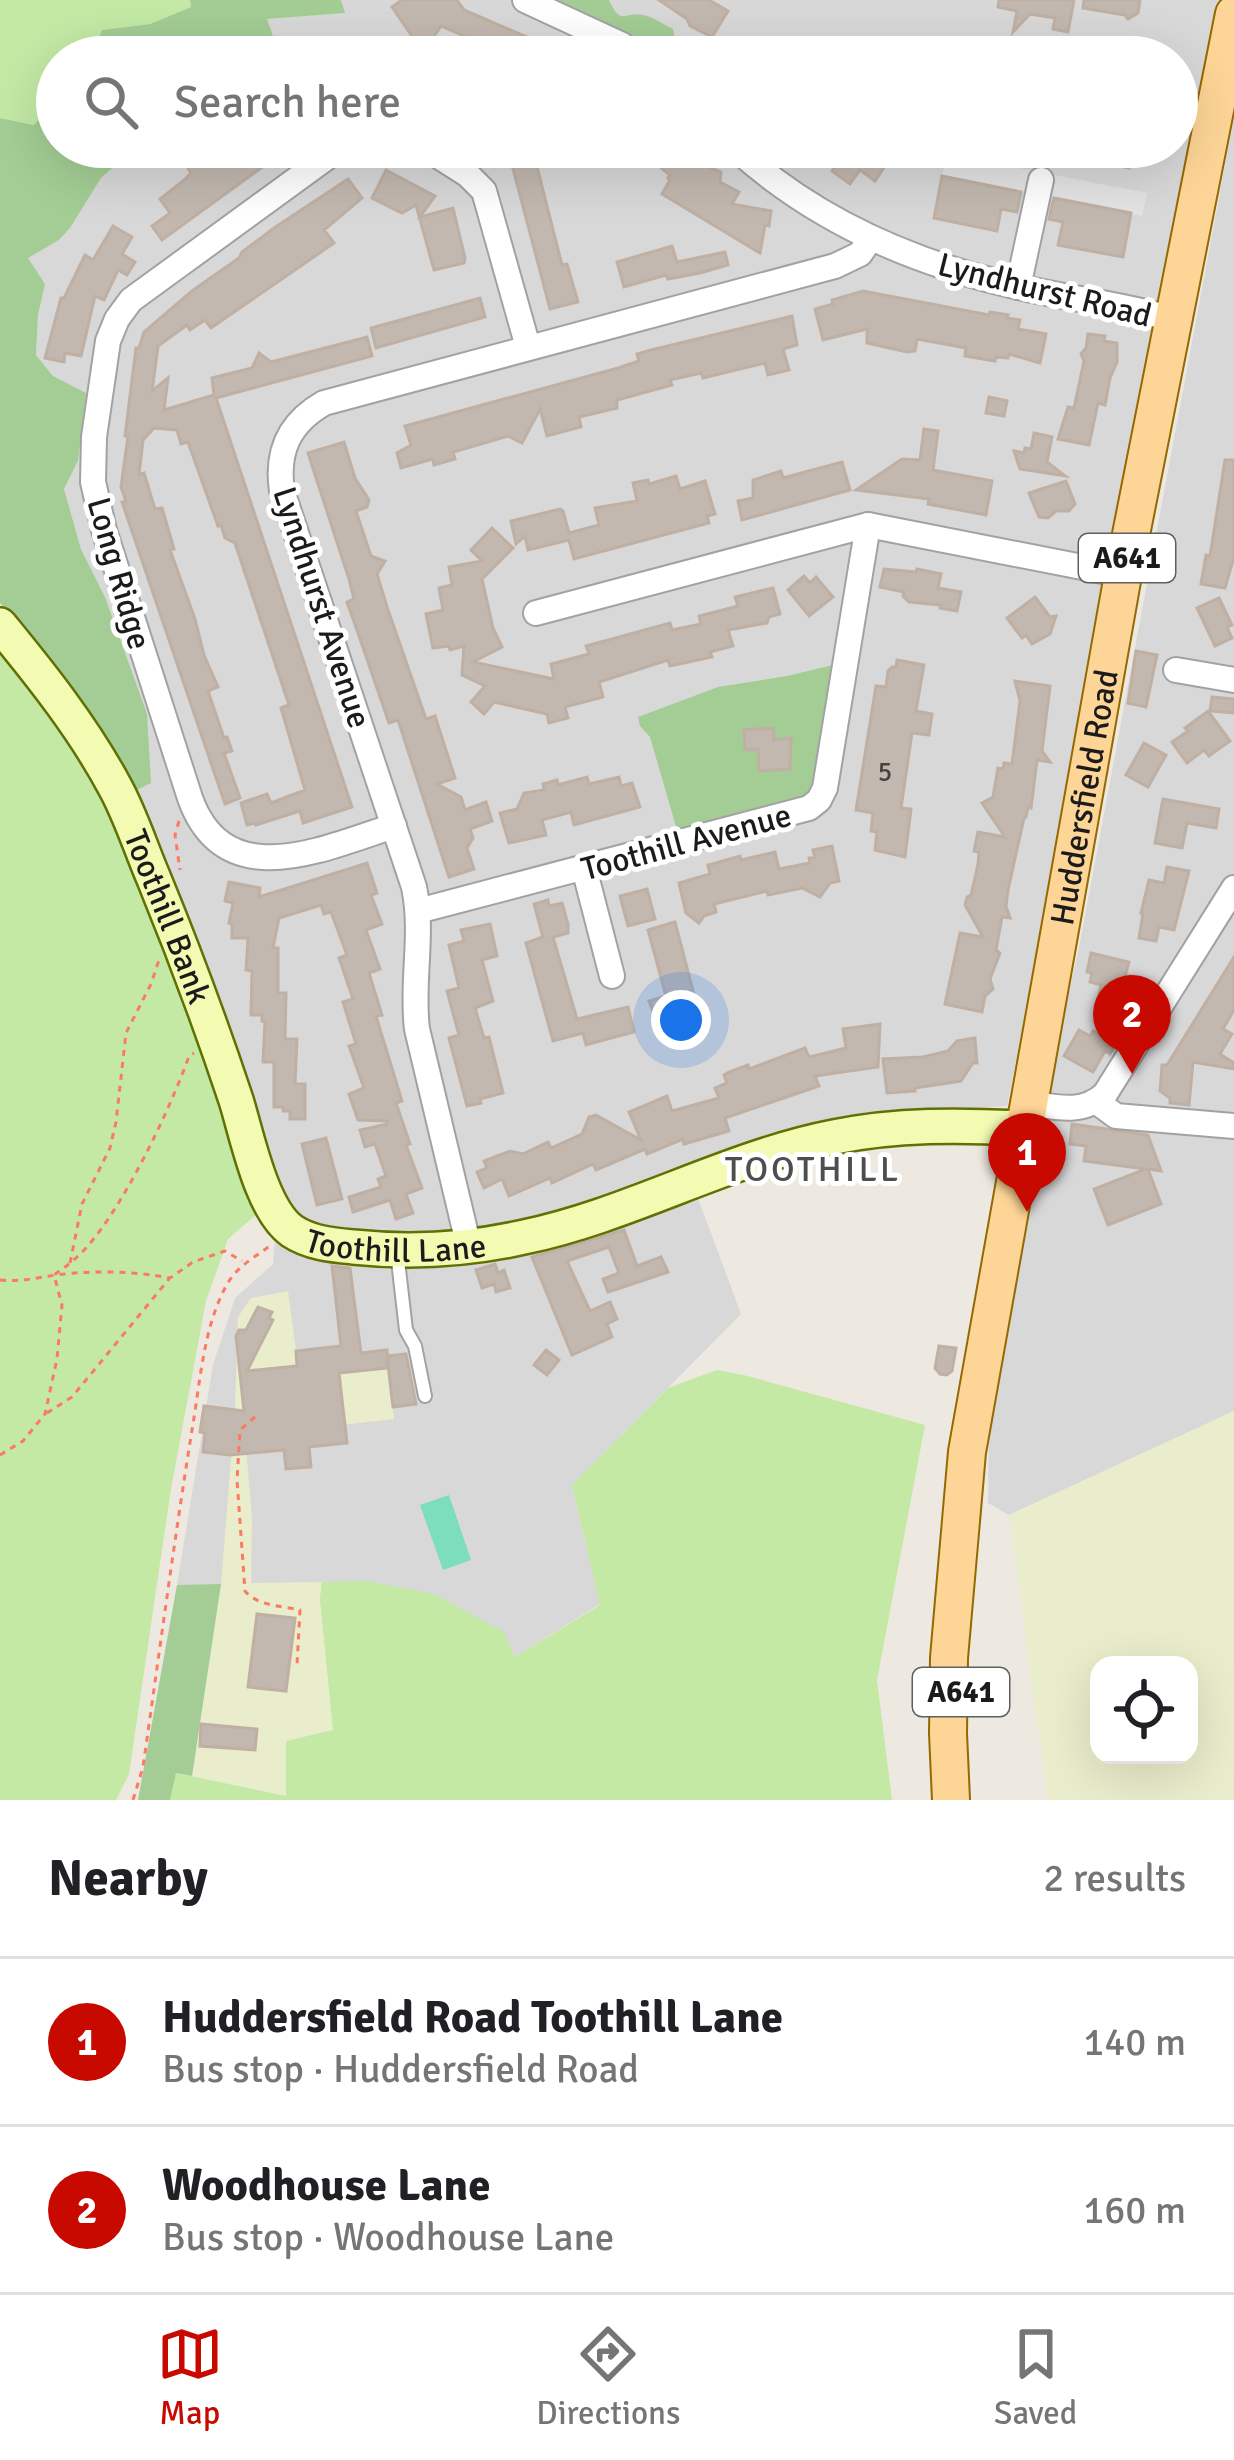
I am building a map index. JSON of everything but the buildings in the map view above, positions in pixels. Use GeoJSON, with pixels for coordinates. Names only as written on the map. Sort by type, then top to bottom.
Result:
{"type":"FeatureCollection","features":[{"type":"Feature","properties":{"kind":"main road","name":"Huddersfield Road"},"geometry":{"type":"LineString","coordinates":[[951,1800],[948,1695],[967,1452],[1123,575],[1234,14]]}},
{"type":"Feature","properties":{"kind":"main road","name":"Huddersfield Road"},"geometry":{"type":"LineString","coordinates":[[954,1582],[958,1666],[976,1800]]}},
{"type":"Feature","properties":{"kind":"street"},"geometry":{"type":"LineString","coordinates":[[525,0],[603,36]]}},
{"type":"Feature","properties":{"kind":"street","name":"Long Ridge"},"geometry":{"type":"LineString","coordinates":[[312,168],[131,300],[117,319],[108,341],[94,436],[95,496],[200,823],[221,842],[267,860],[306,854],[394,826]]}},
{"type":"Feature","properties":{"kind":"street"},"geometry":{"type":"LineString","coordinates":[[457,168],[484,191],[528,347]]}},
{"type":"Feature","properties":{"kind":"street","name":"Lyndhurst Road"},"geometry":{"type":"LineString","coordinates":[[759,168],[822,213],[942,267],[1172,320]]}},
{"type":"Feature","properties":{"kind":"street"},"geometry":{"type":"LineString","coordinates":[[1018,287],[1041,180]]}},
{"type":"Feature","properties":{"kind":"street","name":"Lyndhurst Avenue"},"geometry":{"type":"LineString","coordinates":[[469,1247],[417,1029],[418,911],[411,877],[282,491],[283,447],[297,424],[324,403],[835,266],[860,254],[872,238]]}},
{"type":"Feature","properties":{"kind":"street"},"geometry":{"type":"LineString","coordinates":[[536,613],[868,525],[1123,575]]}},
{"type":"Feature","properties":{"kind":"street","name":"Toothill Avenue"},"geometry":{"type":"LineString","coordinates":[[418,911],[809,808],[819,800],[825,788],[868,525]]}},
{"type":"Feature","properties":{"kind":"street","name":"Toothill Bank"},"geometry":{"type":"LineString","coordinates":[[0,625],[53,690],[117,790],[217,1042],[259,1174],[273,1208],[290,1230]]}},
{"type":"Feature","properties":{"kind":"street"},"geometry":{"type":"LineString","coordinates":[[1176,670],[1234,680]]}},
{"type":"Feature","properties":{"kind":"street"},"geometry":{"type":"LineString","coordinates":[[584,868],[612,976]]}},
{"type":"Feature","properties":{"kind":"street"},"geometry":{"type":"LineString","coordinates":[[1026,1116],[1097,1102],[1113,1084],[1234,888]]}},
{"type":"Feature","properties":{"kind":"street"},"geometry":{"type":"LineString","coordinates":[[1097,1102],[1116,1117],[1234,1126]]}},
{"type":"Feature","properties":{"kind":"street","name":"Toothill Lane"},"geometry":{"type":"LineString","coordinates":[[290,1230],[323,1243],[397,1251],[469,1247],[555,1229],[831,1137],[1026,1116]]}},
{"type":"Feature","properties":{"kind":"lane"},"geometry":{"type":"LineString","coordinates":[[397,1251],[406,1330],[415,1346],[425,1396]]}},
{"type":"Feature","properties":{"kind":"path"},"geometry":{"type":"LineString","coordinates":[[181,884],[175,831],[190,798]]}},
{"type":"Feature","properties":{"kind":"path"},"geometry":{"type":"LineString","coordinates":[[70,1263],[82,1204],[110,1148],[126,1033],[159,957],[179,940]]}},
{"type":"Feature","properties":{"kind":"path"},"geometry":{"type":"LineString","coordinates":[[54,1275],[80,1255],[108,1217],[136,1171],[189,1056],[217,1042]]}},
{"type":"Feature","properties":{"kind":"path","name":"Toothill Lane"},"geometry":{"type":"LineString","coordinates":[[133,1800],[143,1767],[172,1557],[215,1313],[243,1262],[290,1230]]}},
{"type":"Feature","properties":{"kind":"path"},"geometry":{"type":"LineString","coordinates":[[0,1455],[23,1441],[45,1414],[72,1397],[170,1278],[193,1262],[225,1251],[243,1262]]}},
{"type":"Feature","properties":{"kind":"path"},"geometry":{"type":"LineString","coordinates":[[0,1280],[130,1271],[170,1278]]}},
{"type":"Feature","properties":{"kind":"path"},"geometry":{"type":"LineString","coordinates":[[45,1414],[62,1305],[54,1275]]}},
{"type":"Feature","properties":{"kind":"path"},"geometry":{"type":"LineString","coordinates":[[255,1417],[240,1430],[237,1480],[245,1591],[262,1602],[301,1610],[297,1665]]}},
{"type":"Feature","properties":{"kind":"shaded area"},"geometry":{"type":"Polygon","coordinates":[[[341,0],[1226,0],[1198,141],[1198,36],[273,36],[266,19],[344,13],[341,0]]]}},
{"type":"Feature","properties":{"kind":"shaded area"},"geometry":{"type":"Polygon","coordinates":[[[1234,117],[1234,1411],[1009,1515],[988,1503],[989,1434],[1006,1324],[1039,1126],[1079,948],[1234,117]]]}},
{"type":"Feature","properties":{"kind":"shaded area"},"geometry":{"type":"Polygon","coordinates":[[[112,168],[1193,168],[1007,1106],[826,1119],[688,1171],[741,1314],[572,1485],[600,1604],[515,1657],[192,1776],[221,1585],[177,1585],[213,1365],[235,1298],[273,1264],[278,1194],[129,794],[105,597],[81,549],[64,489],[78,461],[53,376],[36,355],[45,284],[27,258],[59,240],[112,168]]]}},
{"type":"Feature","properties":{"kind":"shaded area"},"geometry":{"type":"Polygon","coordinates":[[[944,168],[1019,168],[1147,193],[1142,216],[942,176],[944,168]]]}},
{"type":"Feature","properties":{"kind":"green space"},"geometry":{"type":"Polygon","coordinates":[[[0,0],[190,0],[191,7],[150,24],[103,30],[101,36],[36,36],[36,122],[0,118],[0,0]]]}},
{"type":"Feature","properties":{"kind":"green space"},"geometry":{"type":"Polygon","coordinates":[[[190,0],[341,0],[345,13],[267,19],[273,36],[100,36],[102,30],[150,24],[191,7],[190,0]]]}},
{"type":"Feature","properties":{"kind":"green space"},"geometry":{"type":"Polygon","coordinates":[[[545,0],[609,0],[620,15],[647,16],[673,29],[674,36],[611,36],[545,0]]]}},
{"type":"Feature","properties":{"kind":"green space"},"geometry":{"type":"Polygon","coordinates":[[[0,118],[34,125],[36,168],[112,168],[59,240],[28,258],[45,284],[36,355],[53,376],[86,393],[78,461],[64,489],[81,549],[105,597],[147,714],[151,783],[129,794],[20,626],[0,603],[0,118]]]}},
{"type":"Feature","properties":{"kind":"green space"},"geometry":{"type":"Polygon","coordinates":[[[0,642],[110,796],[175,962],[258,1213],[228,1239],[206,1301],[171,1489],[129,1774],[116,1800],[0,1800],[0,642]]]}},
{"type":"Feature","properties":{"kind":"green space"},"geometry":{"type":"Polygon","coordinates":[[[833,665],[813,780],[806,796],[677,830],[650,737],[638,717],[718,687],[833,665]],[[791,739],[774,740],[758,749],[760,771],[791,753],[791,739]]]}},
{"type":"Feature","properties":{"kind":"green space"},"geometry":{"type":"Polygon","coordinates":[[[288,1291],[296,1350],[341,1346],[343,1373],[389,1368],[394,1419],[245,1436],[252,1518],[251,1583],[322,1582],[334,1730],[287,1796],[192,1776],[221,1584],[238,1317],[251,1298],[288,1291]]]}},
{"type":"Feature","properties":{"kind":"green space"},"geometry":{"type":"Polygon","coordinates":[[[717,1370],[925,1425],[877,1680],[892,1800],[170,1800],[176,1773],[286,1796],[286,1741],[333,1730],[322,1582],[367,1581],[434,1594],[504,1632],[515,1657],[600,1605],[572,1485],[668,1388],[717,1370]]]}},
{"type":"Feature","properties":{"kind":"green space"},"geometry":{"type":"Polygon","coordinates":[[[1234,1411],[1234,1800],[1048,1800],[1009,1515],[1234,1411]]]}},
{"type":"Feature","properties":{"kind":"green space"},"geometry":{"type":"Polygon","coordinates":[[[449,1495],[471,1560],[443,1570],[420,1505],[449,1495]]]}},
{"type":"Feature","properties":{"kind":"green space"},"geometry":{"type":"Polygon","coordinates":[[[221,1584],[192,1776],[176,1773],[170,1800],[138,1800],[177,1585],[221,1584]]]}},
{"type":"Feature","properties":{"kind":"place","name":"Woodhouse Lane"},"geometry":{"type":"Point","coordinates":[1132,1074]}},
{"type":"Feature","properties":{"kind":"place","name":"Huddersfield Road Toothill Lane"},"geometry":{"type":"Point","coordinates":[1027,1212]}},
{"type":"Feature","properties":{"kind":"district","name":"TOOTHILL"},"geometry":{"type":"Point","coordinates":[813,1168]}}]}
